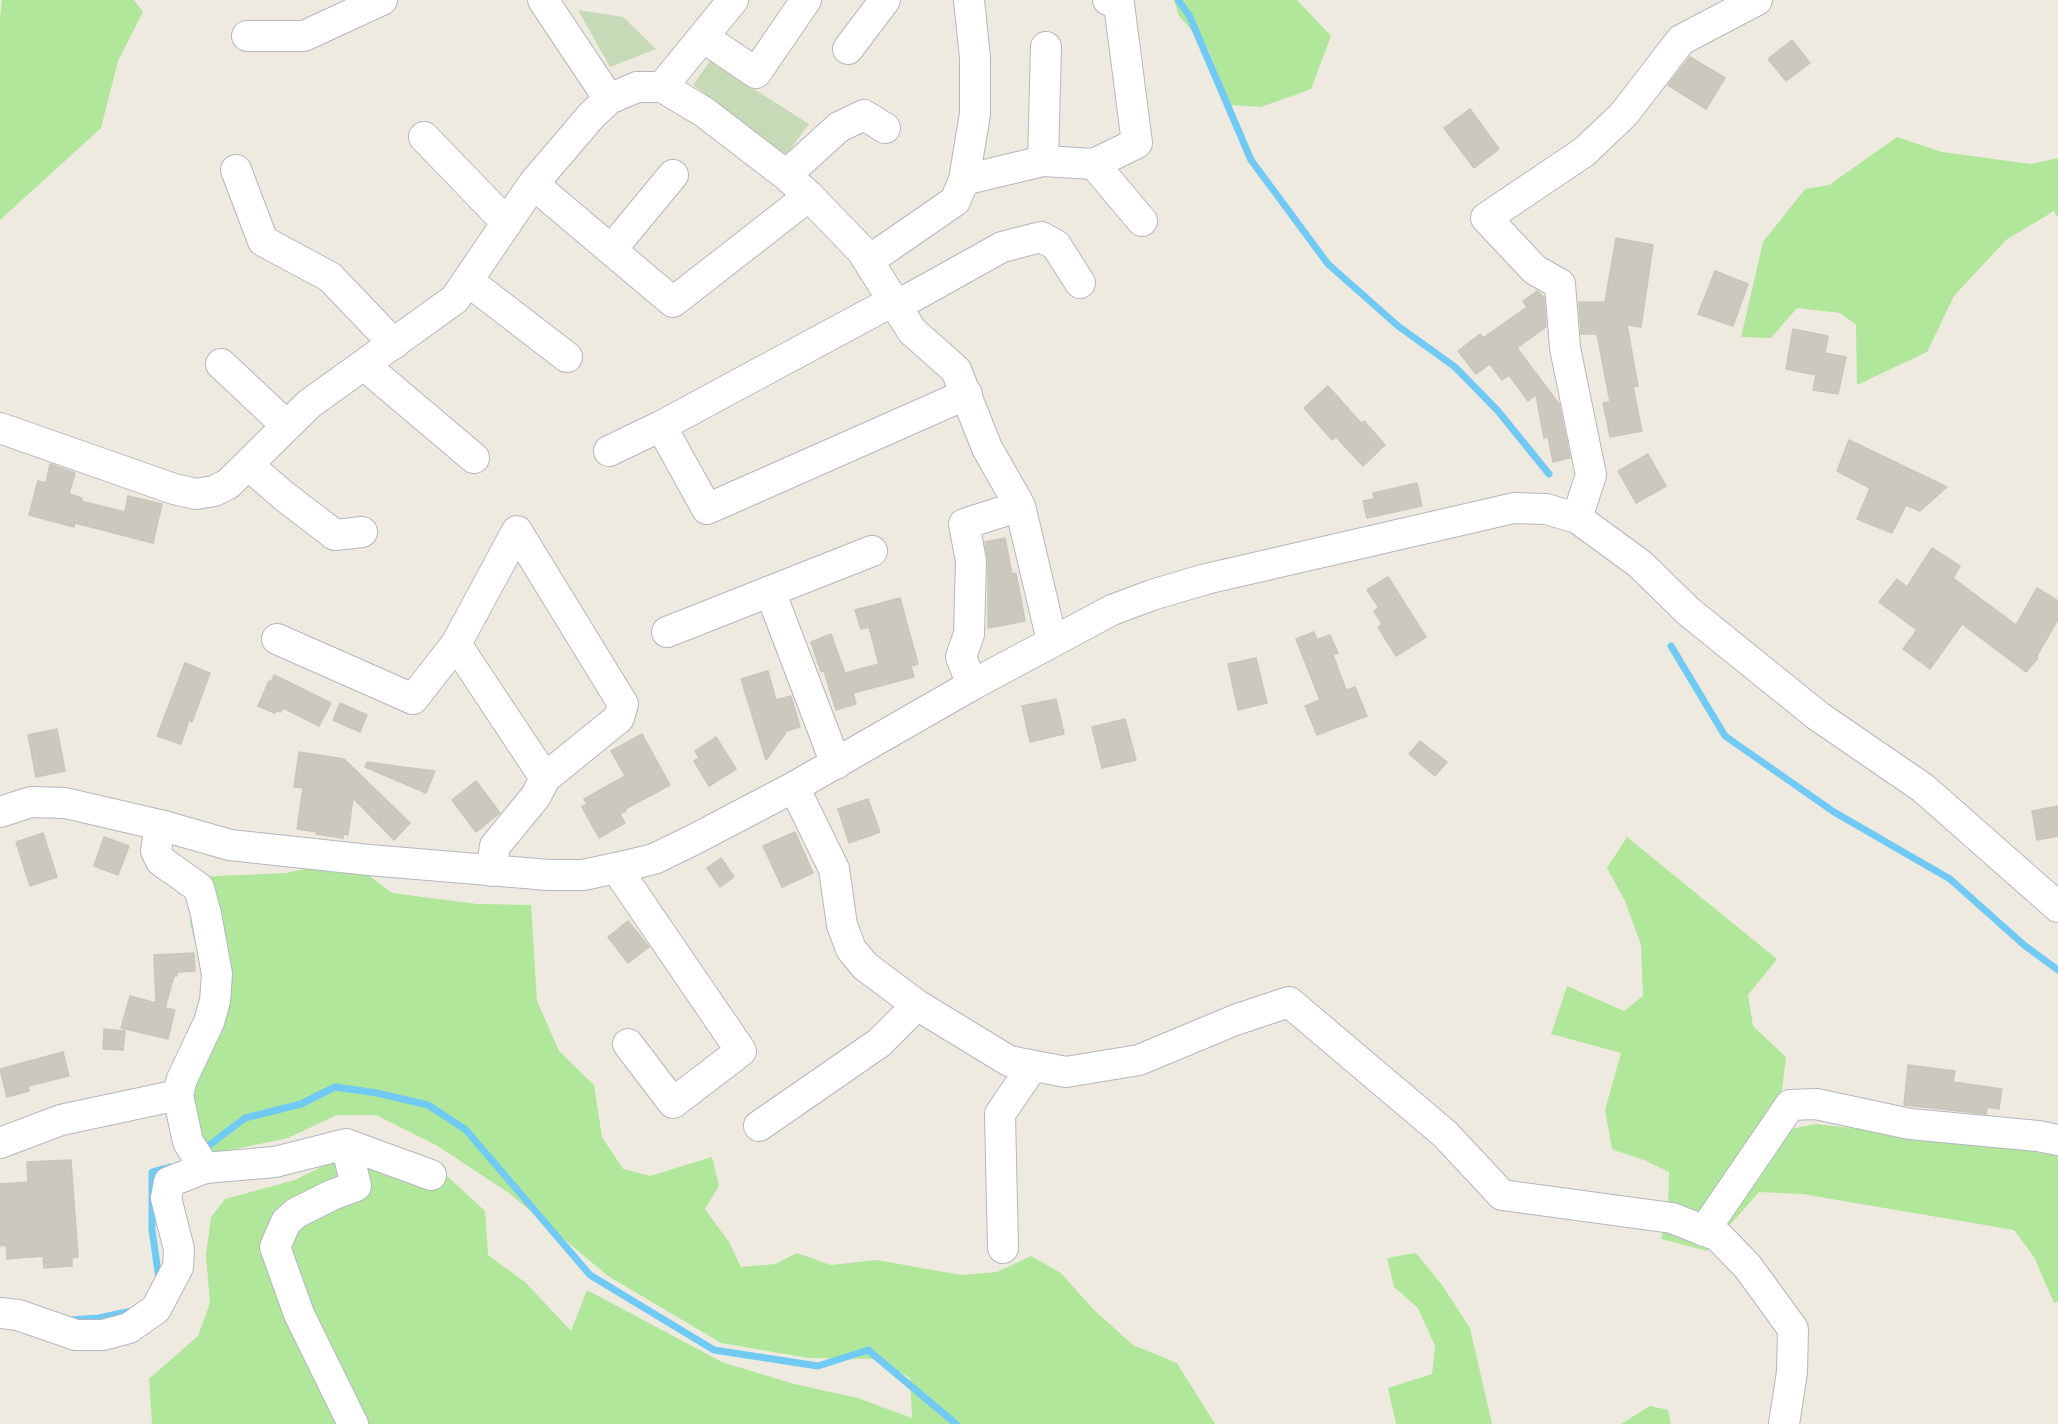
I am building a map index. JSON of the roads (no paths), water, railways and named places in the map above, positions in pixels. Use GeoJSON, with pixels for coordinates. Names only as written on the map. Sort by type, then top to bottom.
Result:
{"type":"FeatureCollection","features":[{"type":"Feature","properties":{"kind":"street"},"geometry":{"type":"LineString","coordinates":[[247,36],[304,36],[382,0]]}},
{"type":"Feature","properties":{"kind":"street"},"geometry":{"type":"LineString","coordinates":[[543,0],[609,99]]}},
{"type":"Feature","properties":{"kind":"street"},"geometry":{"type":"LineString","coordinates":[[662,87],[733,0]]}},
{"type":"Feature","properties":{"kind":"street"},"geometry":{"type":"LineString","coordinates":[[703,37],[756,73],[806,0]]}},
{"type":"Feature","properties":{"kind":"street"},"geometry":{"type":"LineString","coordinates":[[848,49],[885,0]]}},
{"type":"Feature","properties":{"kind":"street"},"geometry":{"type":"LineString","coordinates":[[868,261],[955,201],[964,180],[975,114],[975,58],[969,0]]}},
{"type":"Feature","properties":{"kind":"street"},"geometry":{"type":"LineString","coordinates":[[964,180],[1043,160],[1094,164],[1137,143],[1119,4],[1108,0]]}},
{"type":"Feature","properties":{"kind":"street"},"geometry":{"type":"LineString","coordinates":[[1577,518],[1591,475],[1565,348],[1560,284],[1535,270],[1486,218],[1584,152],[1624,114],[1681,40],[1757,0]]}},
{"type":"Feature","properties":{"kind":"street"},"geometry":{"type":"LineString","coordinates":[[1043,160],[1046,47]]}},
{"type":"Feature","properties":{"kind":"street"},"geometry":{"type":"LineString","coordinates":[[0,428],[174,489],[196,494],[214,491],[228,484],[309,404],[455,299],[533,184],[591,116],[609,99],[637,87],[662,87],[704,112],[786,174],[809,196],[862,251],[912,331],[956,369],[987,448],[1020,506],[1052,641]]}},
{"type":"Feature","properties":{"kind":"street"},"geometry":{"type":"LineString","coordinates":[[786,174],[839,126],[864,115],[885,128]]}},
{"type":"Feature","properties":{"kind":"street"},"geometry":{"type":"LineString","coordinates":[[424,137],[507,223]]}},
{"type":"Feature","properties":{"kind":"street"},"geometry":{"type":"LineString","coordinates":[[1094,164],[1142,221]]}},
{"type":"Feature","properties":{"kind":"street"},"geometry":{"type":"LineString","coordinates":[[236,170],[263,242],[330,277],[394,344]]}},
{"type":"Feature","properties":{"kind":"street"},"geometry":{"type":"LineString","coordinates":[[611,250],[673,175]]}},
{"type":"Feature","properties":{"kind":"street"},"geometry":{"type":"LineString","coordinates":[[533,184],[673,302],[809,196]]}},
{"type":"Feature","properties":{"kind":"street"},"geometry":{"type":"LineString","coordinates":[[609,451],[661,426],[893,301],[907,300],[1002,247],[1041,237],[1056,245],[1080,283]]}},
{"type":"Feature","properties":{"kind":"street"},"geometry":{"type":"LineString","coordinates":[[468,281],[567,357]]}},
{"type":"Feature","properties":{"kind":"street"},"geometry":{"type":"LineString","coordinates":[[221,364],[288,426]]}},
{"type":"Feature","properties":{"kind":"street"},"geometry":{"type":"LineString","coordinates":[[364,365],[474,458]]}},
{"type":"Feature","properties":{"kind":"street"},"geometry":{"type":"LineString","coordinates":[[661,426],[707,509],[967,394]]}},
{"type":"Feature","properties":{"kind":"street"},"geometry":{"type":"LineString","coordinates":[[248,465],[335,535],[362,532]]}},
{"type":"Feature","properties":{"kind":"street"},"geometry":{"type":"LineString","coordinates":[[972,685],[961,657],[969,634],[971,561],[964,524],[1020,506]]}},
{"type":"Feature","properties":{"kind":"street"},"geometry":{"type":"LineString","coordinates":[[0,812],[31,802],[65,803],[160,825],[230,845],[491,871],[583,875],[654,859],[794,787],[972,685],[1112,610],[1206,579],[1477,515],[1514,508],[1546,509],[1577,518],[1640,564],[1688,610],[1818,716],[1923,788],[2058,907]]}},
{"type":"Feature","properties":{"kind":"street"},"geometry":{"type":"LineString","coordinates":[[277,639],[413,699],[456,644],[517,531],[623,704],[619,718],[546,778],[536,796],[495,846],[491,871]]}},
{"type":"Feature","properties":{"kind":"street"},"geometry":{"type":"LineString","coordinates":[[667,632],[872,551]]}},
{"type":"Feature","properties":{"kind":"street"},"geometry":{"type":"LineString","coordinates":[[770,591],[836,764]]}},
{"type":"Feature","properties":{"kind":"street"},"geometry":{"type":"LineString","coordinates":[[456,644],[546,778]]}},
{"type":"Feature","properties":{"kind":"street"},"geometry":{"type":"LineString","coordinates":[[794,787],[834,869],[842,925],[851,949],[865,966],[917,1005],[1009,1062],[1066,1072],[1138,1060],[1235,1020],[1289,1002],[1445,1134],[1502,1195],[1672,1218],[1718,1236],[1748,1267],[1793,1329],[1792,1372],[1784,1424]]}},
{"type":"Feature","properties":{"kind":"street"},"geometry":{"type":"LineString","coordinates":[[160,825],[156,851],[161,861],[199,888],[217,974],[214,1001],[208,1023],[178,1095],[188,1142],[206,1168]]}},
{"type":"Feature","properties":{"kind":"street"},"geometry":{"type":"LineString","coordinates":[[616,868],[741,1051],[673,1103],[628,1044]]}},
{"type":"Feature","properties":{"kind":"street"},"geometry":{"type":"LineString","coordinates":[[759,1126],[879,1043],[917,1005]]}},
{"type":"Feature","properties":{"kind":"street"},"geometry":{"type":"LineString","coordinates":[[1003,1248],[1000,1113],[1032,1067]]}},
{"type":"Feature","properties":{"kind":"street"},"geometry":{"type":"LineString","coordinates":[[0,1143],[61,1120],[178,1095]]}},
{"type":"Feature","properties":{"kind":"street"},"geometry":{"type":"LineString","coordinates":[[1704,1231],[1790,1104],[1816,1104],[1910,1124],[2038,1136],[2058,1140]]}},
{"type":"Feature","properties":{"kind":"street"},"geometry":{"type":"LineString","coordinates":[[346,1144],[356,1186],[296,1213],[286,1222],[275,1247],[299,1314],[352,1424]]}},
{"type":"Feature","properties":{"kind":"street"},"geometry":{"type":"LineString","coordinates":[[0,1313],[18,1315],[76,1335],[103,1335],[129,1328],[156,1309],[178,1267],[179,1250],[166,1198],[169,1182],[206,1168],[274,1162],[346,1144],[431,1175]]}},
{"type":"Feature","properties":{"kind":"waterway"},"geometry":{"type":"LineString","coordinates":[[1178,0],[1189,15],[1251,160],[1328,264],[1398,326],[1455,367],[1498,411],[1549,474]]}},
{"type":"Feature","properties":{"kind":"waterway"},"geometry":{"type":"LineString","coordinates":[[1671,646],[1725,736],[1834,812],[1950,879],[2024,945],[2058,970]]}},
{"type":"Feature","properties":{"kind":"waterway"},"geometry":{"type":"LineString","coordinates":[[203,1150],[245,1118],[301,1104],[335,1087],[377,1093],[428,1105],[466,1130],[590,1275],[714,1350],[818,1366],[868,1350],[956,1424]]}},
{"type":"Feature","properties":{"kind":"waterway"},"geometry":{"type":"LineString","coordinates":[[159,1279],[152,1230],[152,1172],[170,1167]]}},
{"type":"Feature","properties":{"kind":"waterway"},"geometry":{"type":"LineString","coordinates":[[69,1320],[99,1318],[132,1311]]}}]}
